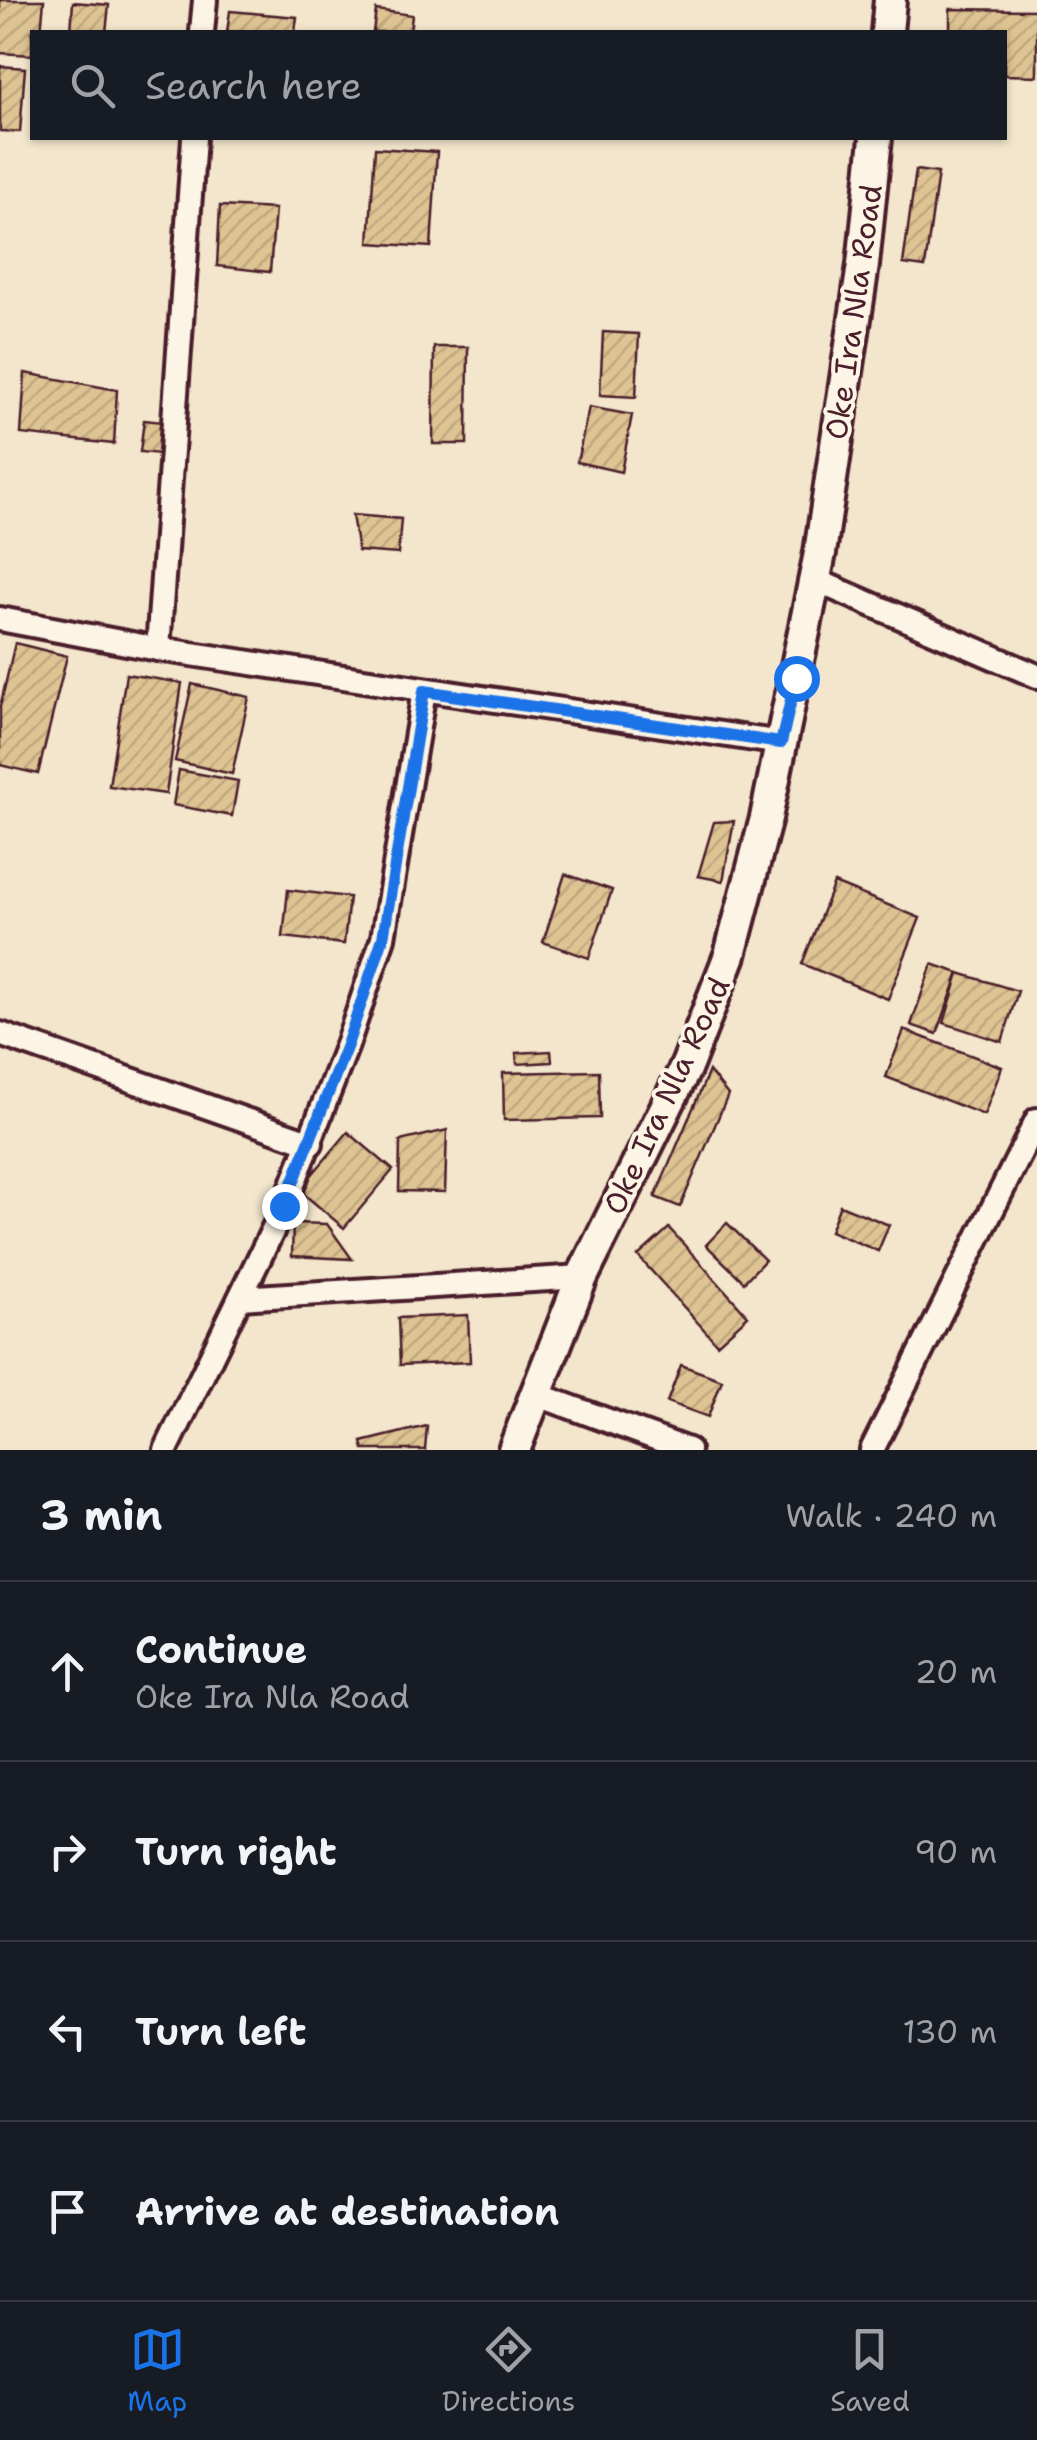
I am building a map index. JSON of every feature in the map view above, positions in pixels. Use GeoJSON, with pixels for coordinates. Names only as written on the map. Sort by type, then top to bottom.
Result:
{"type":"FeatureCollection","features":[{"type":"Feature","properties":{"kind":"street"},"geometry":{"type":"LineString","coordinates":[[202,30],[205,0]]}},
{"type":"Feature","properties":{"kind":"street"},"geometry":{"type":"LineString","coordinates":[[887,30],[890,0]]}},
{"type":"Feature","properties":{"kind":"street"},"geometry":{"type":"LineString","coordinates":[[158,649],[194,140]]}},
{"type":"Feature","properties":{"kind":"street","name":"Oke Ira Nla Road"},"geometry":{"type":"LineString","coordinates":[[514,1450],[582,1277],[687,1065],[730,955],[766,818],[814,580],[863,265],[876,140]]}},
{"type":"Feature","properties":{"kind":"street"},"geometry":{"type":"LineString","coordinates":[[814,580],[1037,676]]}},
{"type":"Feature","properties":{"kind":"street"},"geometry":{"type":"LineString","coordinates":[[0,619],[158,649],[781,743]]}},
{"type":"Feature","properties":{"kind":"street"},"geometry":{"type":"LineString","coordinates":[[166,1450],[311,1142],[383,938],[424,691]]}},
{"type":"Feature","properties":{"kind":"street"},"geometry":{"type":"LineString","coordinates":[[0,1034],[311,1142]]}},
{"type":"Feature","properties":{"kind":"street"},"geometry":{"type":"LineString","coordinates":[[872,1450],[1037,1120]]}},
{"type":"Feature","properties":{"kind":"street"},"geometry":{"type":"LineString","coordinates":[[240,1298],[582,1277]]}},
{"type":"Feature","properties":{"kind":"street"},"geometry":{"type":"LineString","coordinates":[[538,1395],[688,1450]]}},
{"type":"Feature","properties":{"kind":"building"},"geometry":{"type":"Polygon","coordinates":[[[0,0],[44,0],[41,30],[30,30],[30,55],[0,53],[0,0]]]}},
{"type":"Feature","properties":{"kind":"building"},"geometry":{"type":"Polygon","coordinates":[[[73,2],[109,5],[106,30],[71,30],[73,2]]]}},
{"type":"Feature","properties":{"kind":"building"},"geometry":{"type":"Polygon","coordinates":[[[950,9],[1037,10],[1037,76],[1007,75],[1007,30],[950,30],[950,9]]]}},
{"type":"Feature","properties":{"kind":"building"},"geometry":{"type":"Polygon","coordinates":[[[376,10],[412,15],[410,30],[373,30],[376,10]]]}},
{"type":"Feature","properties":{"kind":"building"},"geometry":{"type":"Polygon","coordinates":[[[230,11],[297,17],[295,30],[227,30],[230,11]]]}},
{"type":"Feature","properties":{"kind":"building"},"geometry":{"type":"Polygon","coordinates":[[[0,66],[25,68],[20,132],[0,131],[0,66]]]}},
{"type":"Feature","properties":{"kind":"building"},"geometry":{"type":"Polygon","coordinates":[[[375,148],[437,152],[431,247],[369,243],[375,148]]]}},
{"type":"Feature","properties":{"kind":"building"},"geometry":{"type":"Polygon","coordinates":[[[916,170],[938,173],[925,267],[903,264],[916,170]]]}},
{"type":"Feature","properties":{"kind":"building"},"geometry":{"type":"Polygon","coordinates":[[[220,206],[275,209],[270,272],[217,266],[220,206]]]}},
{"type":"Feature","properties":{"kind":"building"},"geometry":{"type":"Polygon","coordinates":[[[603,332],[639,334],[636,397],[600,395],[603,332]]]}},
{"type":"Feature","properties":{"kind":"building"},"geometry":{"type":"Polygon","coordinates":[[[434,347],[468,347],[467,444],[433,444],[434,347]]]}},
{"type":"Feature","properties":{"kind":"building"},"geometry":{"type":"Polygon","coordinates":[[[25,373],[117,390],[114,444],[21,434],[25,373]]]}},
{"type":"Feature","properties":{"kind":"building"},"geometry":{"type":"Polygon","coordinates":[[[589,407],[632,415],[621,472],[577,462],[589,407]]]}},
{"type":"Feature","properties":{"kind":"building"},"geometry":{"type":"Polygon","coordinates":[[[144,420],[163,422],[159,454],[140,452],[144,420]]]}},
{"type":"Feature","properties":{"kind":"building"},"geometry":{"type":"Polygon","coordinates":[[[352,515],[401,519],[398,554],[358,551],[352,515]]]}},
{"type":"Feature","properties":{"kind":"building"},"geometry":{"type":"Polygon","coordinates":[[[15,643],[67,656],[38,774],[0,765],[0,707],[15,643]]]}},
{"type":"Feature","properties":{"kind":"building"},"geometry":{"type":"Polygon","coordinates":[[[126,674],[182,683],[166,794],[109,786],[126,674]]]}},
{"type":"Feature","properties":{"kind":"building"},"geometry":{"type":"Polygon","coordinates":[[[192,684],[249,697],[232,774],[175,761],[192,684]]]}},
{"type":"Feature","properties":{"kind":"building"},"geometry":{"type":"Polygon","coordinates":[[[179,770],[238,781],[232,816],[173,805],[179,770]]]}},
{"type":"Feature","properties":{"kind":"building"},"geometry":{"type":"Polygon","coordinates":[[[734,821],[723,881],[698,876],[714,822],[734,821]]]}},
{"type":"Feature","properties":{"kind":"building"},"geometry":{"type":"Polygon","coordinates":[[[565,874],[612,890],[589,958],[543,942],[565,874]]]}},
{"type":"Feature","properties":{"kind":"building"},"geometry":{"type":"Polygon","coordinates":[[[834,883],[920,918],[888,999],[802,964],[834,883]]]}},
{"type":"Feature","properties":{"kind":"building"},"geometry":{"type":"Polygon","coordinates":[[[288,890],[349,897],[344,944],[283,937],[288,890]]]}},
{"type":"Feature","properties":{"kind":"building"},"geometry":{"type":"Polygon","coordinates":[[[932,964],[959,973],[937,1034],[911,1025],[932,964]]]}},
{"type":"Feature","properties":{"kind":"building"},"geometry":{"type":"Polygon","coordinates":[[[959,973],[1018,991],[1002,1042],[944,1023],[959,973]]]}},
{"type":"Feature","properties":{"kind":"building"},"geometry":{"type":"Polygon","coordinates":[[[904,1030],[1002,1067],[984,1115],[886,1077],[904,1030]]]}},
{"type":"Feature","properties":{"kind":"building"},"geometry":{"type":"Polygon","coordinates":[[[551,1051],[552,1062],[517,1064],[516,1053],[551,1051]]]}},
{"type":"Feature","properties":{"kind":"building"},"geometry":{"type":"Polygon","coordinates":[[[599,1071],[600,1118],[504,1120],[503,1073],[599,1071]]]}},
{"type":"Feature","properties":{"kind":"building"},"geometry":{"type":"Polygon","coordinates":[[[709,1071],[728,1095],[680,1207],[655,1197],[709,1071]]]}},
{"type":"Feature","properties":{"kind":"building"},"geometry":{"type":"Polygon","coordinates":[[[447,1130],[445,1192],[399,1191],[400,1141],[447,1130]]]}},
{"type":"Feature","properties":{"kind":"building"},"geometry":{"type":"Polygon","coordinates":[[[348,1132],[393,1170],[344,1228],[299,1190],[348,1132]]]}},
{"type":"Feature","properties":{"kind":"building"},"geometry":{"type":"Polygon","coordinates":[[[840,1205],[889,1225],[878,1251],[830,1231],[840,1205]]]}},
{"type":"Feature","properties":{"kind":"building"},"geometry":{"type":"Polygon","coordinates":[[[293,1223],[327,1224],[352,1259],[292,1256],[293,1223]]]}},
{"type":"Feature","properties":{"kind":"building"},"geometry":{"type":"Polygon","coordinates":[[[727,1223],[765,1260],[744,1282],[706,1245],[727,1223]]]}},
{"type":"Feature","properties":{"kind":"building"},"geometry":{"type":"Polygon","coordinates":[[[669,1228],[748,1316],[717,1344],[638,1256],[669,1228]]]}},
{"type":"Feature","properties":{"kind":"building"},"geometry":{"type":"Polygon","coordinates":[[[468,1315],[470,1362],[400,1365],[398,1318],[468,1315]]]}},
{"type":"Feature","properties":{"kind":"building"},"geometry":{"type":"Polygon","coordinates":[[[681,1365],[722,1380],[708,1417],[667,1402],[681,1365]]]}},
{"type":"Feature","properties":{"kind":"building"},"geometry":{"type":"Polygon","coordinates":[[[427,1426],[425,1450],[364,1450],[362,1442],[427,1426]]]}},
{"type":"Feature","properties":{"kind":"route"},"geometry":{"type":"LineString","coordinates":[[284,1206],[347,1045],[383,938],[424,691],[781,743],[796,678]]}}]}
